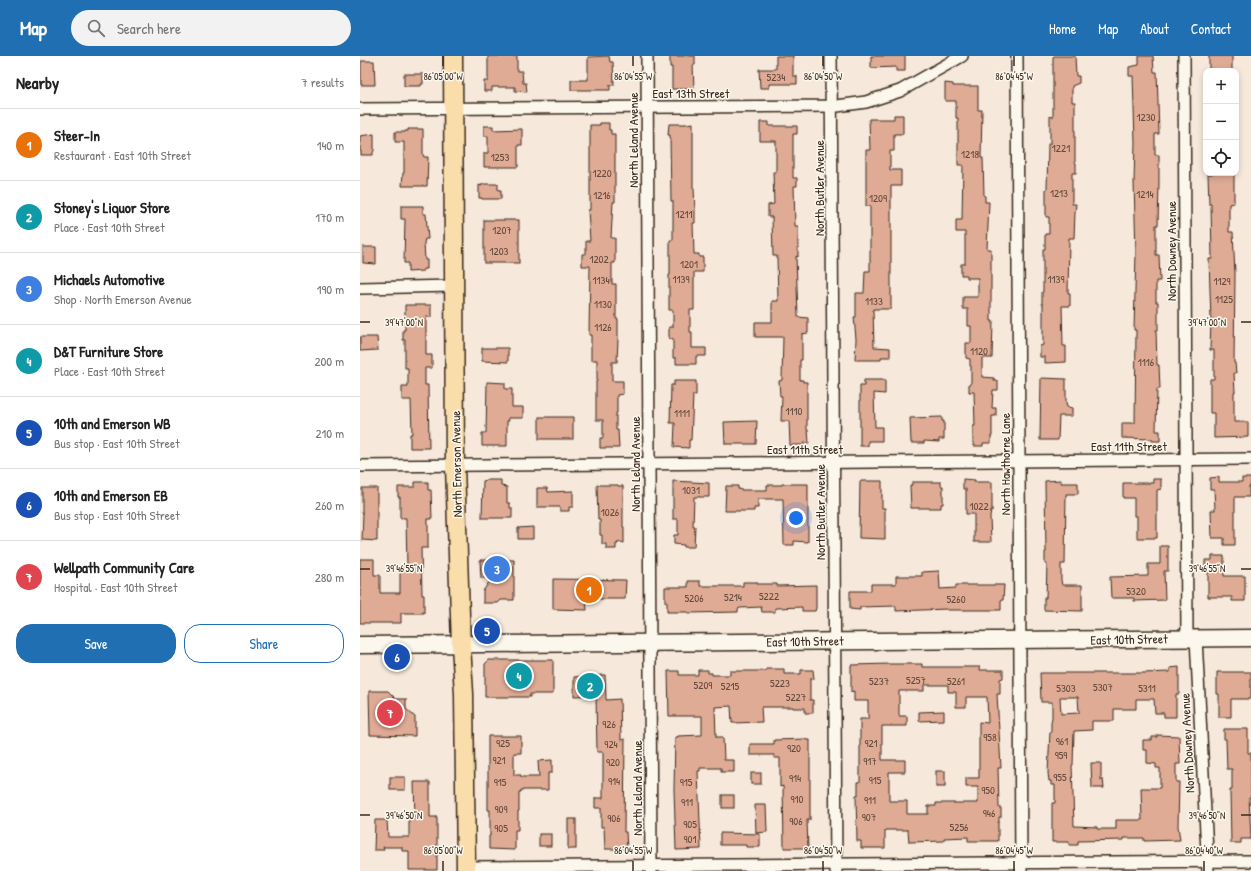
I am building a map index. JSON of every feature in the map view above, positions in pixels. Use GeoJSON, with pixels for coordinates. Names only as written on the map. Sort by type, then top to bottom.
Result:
{"type":"FeatureCollection","features":[{"type":"Feature","properties":{"kind":"main road","name":"North Emerson Avenue"},"geometry":{"type":"LineString","coordinates":[[453,56],[455,466],[464,694],[466,869]]}},
{"type":"Feature","properties":{"kind":"main road","name":"East 10th Street"},"geometry":{"type":"LineString","coordinates":[[360,646],[1251,638]]}},
{"type":"Feature","properties":{"kind":"street","name":"North Leland Avenue"},"geometry":{"type":"LineString","coordinates":[[647,56],[651,868]]}},
{"type":"Feature","properties":{"kind":"street","name":"North Butler Avenue"},"geometry":{"type":"LineString","coordinates":[[832,56],[836,868]]}},
{"type":"Feature","properties":{"kind":"street","name":"East 13th Street"},"geometry":{"type":"LineString","coordinates":[[360,109],[832,107],[866,102],[908,88],[962,56]]}},
{"type":"Feature","properties":{"kind":"street","name":"North Hawthorne Lane"},"geometry":{"type":"LineString","coordinates":[[1017,56],[1021,867]]}},
{"type":"Feature","properties":{"kind":"street","name":"North Downey Avenue"},"geometry":{"type":"LineString","coordinates":[[1184,56],[1186,460],[1191,638],[1208,866]]}},
{"type":"Feature","properties":{"kind":"street"},"geometry":{"type":"LineString","coordinates":[[360,288],[454,286]]}},
{"type":"Feature","properties":{"kind":"street","name":"East 11th Street"},"geometry":{"type":"LineString","coordinates":[[360,466],[1251,459]]}},
{"type":"Feature","properties":{"kind":"street"},"geometry":{"type":"LineString","coordinates":[[466,869],[1208,866],[1251,861]]}},
{"type":"Feature","properties":{"kind":"building"},"geometry":{"type":"Polygon","coordinates":[[[488,56],[517,56],[517,70],[522,71],[523,83],[526,83],[527,92],[515,91],[515,87],[492,87],[492,91],[484,91],[484,81],[488,81],[488,56]]]}},
{"type":"Feature","properties":{"kind":"building"},"geometry":{"type":"Polygon","coordinates":[[[609,56],[610,62],[613,62],[614,85],[610,85],[610,90],[571,90],[571,80],[588,80],[588,57],[609,56]]]}},
{"type":"Feature","properties":{"kind":"building"},"geometry":{"type":"Polygon","coordinates":[[[670,56],[695,56],[695,65],[693,65],[694,89],[672,89],[672,67],[670,67],[670,56]]]}},
{"type":"Feature","properties":{"kind":"building"},"geometry":{"type":"Polygon","coordinates":[[[776,56],[793,56],[793,76],[797,76],[797,84],[769,84],[769,88],[760,88],[759,69],[776,69],[776,56]]]}},
{"type":"Feature","properties":{"kind":"building"},"geometry":{"type":"Polygon","coordinates":[[[871,56],[905,56],[905,71],[896,71],[896,67],[871,68],[871,56]]]}},
{"type":"Feature","properties":{"kind":"building"},"geometry":{"type":"Polygon","coordinates":[[[1054,56],[1075,56],[1076,76],[1079,76],[1079,83],[1072,86],[1072,102],[1075,102],[1076,173],[1072,173],[1072,204],[1076,204],[1074,238],[1069,238],[1068,293],[1070,293],[1070,306],[1062,306],[1063,346],[1066,346],[1066,362],[1045,363],[1045,357],[1040,357],[1040,346],[1043,345],[1043,249],[1045,249],[1045,234],[1049,234],[1049,217],[1046,217],[1046,189],[1048,144],[1050,144],[1050,116],[1053,117],[1054,56]]]}},
{"type":"Feature","properties":{"kind":"building"},"geometry":{"type":"Polygon","coordinates":[[[1139,56],[1153,56],[1154,72],[1157,72],[1159,134],[1155,134],[1155,155],[1159,155],[1159,183],[1158,225],[1156,225],[1156,255],[1159,255],[1160,281],[1156,281],[1158,330],[1156,330],[1157,365],[1159,365],[1160,389],[1157,389],[1156,431],[1160,431],[1160,441],[1152,441],[1152,439],[1122,438],[1122,423],[1135,423],[1135,142],[1133,76],[1129,76],[1129,67],[1139,65],[1139,56]]]}},
{"type":"Feature","properties":{"kind":"building"},"geometry":{"type":"Polygon","coordinates":[[[1209,56],[1232,56],[1232,68],[1209,68],[1209,56]]]}},
{"type":"Feature","properties":{"kind":"building"},"geometry":{"type":"Polygon","coordinates":[[[361,61],[374,61],[375,85],[361,85],[361,61]]]}},
{"type":"Feature","properties":{"kind":"building"},"geometry":{"type":"Polygon","coordinates":[[[404,74],[423,74],[423,84],[421,84],[421,86],[404,86],[404,74]]]}},
{"type":"Feature","properties":{"kind":"building"},"geometry":{"type":"Polygon","coordinates":[[[945,83],[953,84],[953,86],[978,86],[978,110],[982,110],[981,158],[983,158],[985,202],[989,202],[987,249],[991,249],[991,321],[993,321],[992,358],[982,358],[982,377],[994,378],[994,381],[998,381],[998,390],[993,390],[992,408],[996,408],[996,416],[992,416],[991,443],[983,443],[983,446],[974,446],[973,442],[973,426],[975,426],[974,392],[969,392],[969,384],[971,384],[971,366],[970,359],[966,358],[966,343],[971,343],[971,326],[968,326],[968,309],[963,309],[963,297],[978,297],[978,278],[967,278],[967,275],[961,275],[961,264],[965,264],[965,232],[956,232],[956,220],[962,220],[963,165],[958,165],[958,118],[956,118],[956,101],[945,101],[945,83]]]}},
{"type":"Feature","properties":{"kind":"building"},"geometry":{"type":"Polygon","coordinates":[[[894,115],[903,115],[903,134],[894,134],[894,151],[890,151],[890,170],[901,170],[901,186],[891,186],[891,309],[873,309],[874,347],[890,348],[890,357],[881,357],[881,360],[855,360],[856,339],[854,317],[856,317],[856,293],[864,293],[865,271],[870,271],[870,206],[866,206],[866,150],[870,150],[869,119],[894,119],[894,115]]]}},
{"type":"Feature","properties":{"kind":"building"},"geometry":{"type":"Polygon","coordinates":[[[760,122],[769,122],[769,126],[797,126],[797,134],[793,134],[793,178],[797,178],[797,186],[794,186],[795,226],[798,226],[798,257],[796,256],[798,317],[808,318],[808,333],[802,334],[802,360],[800,360],[800,380],[807,382],[807,430],[809,443],[804,443],[804,445],[790,445],[789,421],[781,421],[782,396],[780,396],[779,381],[782,380],[783,337],[755,337],[755,322],[772,322],[772,301],[778,301],[777,256],[773,256],[772,217],[768,217],[768,205],[774,204],[773,172],[776,172],[776,141],[760,141],[760,122]]]}},
{"type":"Feature","properties":{"kind":"building"},"geometry":{"type":"Polygon","coordinates":[[[600,123],[609,123],[609,130],[611,130],[611,134],[615,134],[615,202],[613,202],[611,238],[615,238],[615,263],[612,263],[612,284],[616,284],[616,319],[618,319],[618,339],[617,362],[612,362],[612,381],[623,381],[623,394],[617,395],[616,430],[618,430],[619,448],[600,448],[600,438],[603,438],[603,420],[596,420],[597,360],[591,360],[591,335],[589,335],[590,266],[582,266],[582,254],[586,254],[586,241],[590,241],[588,210],[590,210],[590,125],[600,125],[600,123]]]}},
{"type":"Feature","properties":{"kind":"building"},"geometry":{"type":"Polygon","coordinates":[[[693,123],[693,188],[695,210],[695,223],[693,223],[694,254],[699,254],[699,257],[703,257],[703,272],[694,272],[694,310],[690,310],[690,332],[692,332],[692,348],[706,348],[706,356],[696,356],[696,364],[676,364],[676,358],[673,358],[673,339],[669,339],[669,327],[673,327],[673,310],[669,310],[669,275],[670,240],[673,240],[673,201],[671,201],[670,135],[668,135],[669,124],[693,123]]]}},
{"type":"Feature","properties":{"kind":"building"},"geometry":{"type":"Polygon","coordinates":[[[484,126],[493,126],[493,130],[522,129],[522,145],[518,145],[518,167],[484,167],[484,153],[488,153],[488,136],[484,136],[484,126]]]}},
{"type":"Feature","properties":{"kind":"building"},"geometry":{"type":"Polygon","coordinates":[[[408,129],[423,129],[423,155],[424,157],[428,157],[427,186],[402,186],[404,173],[404,142],[395,142],[395,132],[405,132],[408,131],[408,129]]]}},
{"type":"Feature","properties":{"kind":"building"},"geometry":{"type":"Polygon","coordinates":[[[374,134],[373,155],[361,155],[360,136],[374,134]]]}},
{"type":"Feature","properties":{"kind":"building"},"geometry":{"type":"Polygon","coordinates":[[[1208,176],[1234,176],[1234,203],[1229,204],[1229,232],[1233,232],[1235,274],[1234,363],[1236,373],[1234,373],[1234,422],[1248,422],[1248,437],[1214,438],[1214,413],[1210,413],[1210,379],[1214,379],[1214,350],[1210,350],[1211,321],[1209,259],[1212,259],[1211,204],[1209,204],[1208,176]]]}},
{"type":"Feature","properties":{"kind":"building"},"geometry":{"type":"Polygon","coordinates":[[[482,184],[498,184],[498,190],[501,190],[501,199],[479,198],[479,185],[482,186],[482,184]]]}},
{"type":"Feature","properties":{"kind":"building"},"geometry":{"type":"Polygon","coordinates":[[[401,206],[423,206],[423,214],[426,214],[428,239],[425,239],[424,243],[427,269],[423,269],[423,271],[408,272],[408,263],[404,263],[405,219],[401,219],[401,206]]]}},
{"type":"Feature","properties":{"kind":"building"},"geometry":{"type":"Polygon","coordinates":[[[484,220],[519,220],[519,263],[484,263],[484,220]]]}},
{"type":"Feature","properties":{"kind":"building"},"geometry":{"type":"Polygon","coordinates":[[[363,247],[376,247],[376,264],[363,263],[363,247]]]}},
{"type":"Feature","properties":{"kind":"building"},"geometry":{"type":"Polygon","coordinates":[[[405,305],[431,305],[431,317],[426,317],[426,355],[432,355],[432,368],[425,368],[425,385],[428,385],[429,448],[410,448],[410,434],[412,434],[411,400],[402,400],[402,387],[408,387],[408,368],[405,368],[405,340],[403,340],[403,330],[405,330],[405,305]]]}},
{"type":"Feature","properties":{"kind":"building"},"geometry":{"type":"Polygon","coordinates":[[[360,337],[377,337],[378,350],[360,351],[360,337]]]}},
{"type":"Feature","properties":{"kind":"building"},"geometry":{"type":"Polygon","coordinates":[[[482,348],[508,348],[508,362],[482,361],[482,348]]]}},
{"type":"Feature","properties":{"kind":"building"},"geometry":{"type":"Polygon","coordinates":[[[1041,378],[1066,379],[1066,402],[1067,407],[1072,408],[1072,416],[1059,416],[1058,440],[1040,440],[1041,378]]]}},
{"type":"Feature","properties":{"kind":"building"},"geometry":{"type":"Polygon","coordinates":[[[864,380],[885,380],[885,394],[874,393],[875,427],[882,427],[882,441],[868,441],[868,446],[860,446],[860,386],[864,386],[864,380]]]}},
{"type":"Feature","properties":{"kind":"building"},"geometry":{"type":"Polygon","coordinates":[[[674,381],[696,381],[696,395],[693,395],[691,440],[689,440],[689,448],[674,447],[675,423],[670,423],[671,385],[674,385],[674,381]]]}},
{"type":"Feature","properties":{"kind":"building"},"geometry":{"type":"Polygon","coordinates":[[[487,382],[505,383],[505,389],[512,389],[512,407],[523,407],[523,418],[508,418],[507,446],[482,446],[482,433],[486,433],[487,382]]]}},
{"type":"Feature","properties":{"kind":"building"},"geometry":{"type":"Polygon","coordinates":[[[539,417],[573,417],[573,439],[539,439],[539,417]]]}},
{"type":"Feature","properties":{"kind":"building"},"geometry":{"type":"Polygon","coordinates":[[[942,417],[942,421],[944,421],[944,439],[939,439],[939,442],[924,441],[924,443],[911,443],[910,418],[942,417]]]}},
{"type":"Feature","properties":{"kind":"building"},"geometry":{"type":"Polygon","coordinates":[[[757,421],[756,444],[725,444],[724,422],[757,421]]]}},
{"type":"Feature","properties":{"kind":"building"},"geometry":{"type":"Polygon","coordinates":[[[1219,477],[1219,482],[1242,482],[1242,478],[1251,478],[1249,497],[1235,497],[1235,545],[1224,545],[1224,538],[1212,538],[1211,510],[1215,510],[1214,489],[1210,489],[1210,478],[1219,477]]]}},
{"type":"Feature","properties":{"kind":"building"},"geometry":{"type":"Polygon","coordinates":[[[963,479],[975,480],[975,482],[992,482],[992,511],[990,517],[991,542],[974,542],[974,514],[966,514],[966,489],[963,489],[963,479]]]}},
{"type":"Feature","properties":{"kind":"building"},"geometry":{"type":"Polygon","coordinates":[[[1153,479],[1161,479],[1161,489],[1157,490],[1157,538],[1137,538],[1137,516],[1134,516],[1134,498],[1123,498],[1123,483],[1153,483],[1153,479]]]}},
{"type":"Feature","properties":{"kind":"building"},"geometry":{"type":"Polygon","coordinates":[[[501,480],[501,486],[507,487],[507,503],[510,503],[510,508],[512,508],[512,518],[482,518],[483,481],[501,480]]]}},
{"type":"Feature","properties":{"kind":"building"},"geometry":{"type":"Polygon","coordinates":[[[1061,480],[1061,483],[1078,483],[1078,494],[1066,494],[1065,564],[1061,564],[1061,580],[1062,585],[1082,585],[1082,611],[1044,610],[1044,598],[1046,598],[1047,564],[1045,564],[1045,481],[1061,480]]]}},
{"type":"Feature","properties":{"kind":"building"},"geometry":{"type":"Polygon","coordinates":[[[673,481],[709,483],[709,497],[694,497],[694,547],[684,547],[684,545],[674,544],[674,535],[678,535],[678,519],[673,519],[673,481]]]}},
{"type":"Feature","properties":{"kind":"building"},"geometry":{"type":"Polygon","coordinates":[[[860,481],[882,481],[882,508],[885,508],[885,539],[859,538],[860,481]]]}},
{"type":"Feature","properties":{"kind":"building"},"geometry":{"type":"Polygon","coordinates":[[[415,482],[428,482],[428,490],[431,490],[432,519],[428,519],[428,548],[421,548],[424,613],[401,613],[401,623],[360,623],[360,559],[374,559],[374,575],[380,575],[380,593],[400,593],[400,567],[407,566],[406,518],[400,518],[400,497],[398,497],[398,487],[415,487],[415,482]]]}},
{"type":"Feature","properties":{"kind":"building"},"geometry":{"type":"Polygon","coordinates":[[[912,482],[941,482],[941,486],[943,486],[943,504],[941,504],[941,508],[911,508],[910,485],[912,485],[912,482]]]}},
{"type":"Feature","properties":{"kind":"building"},"geometry":{"type":"Polygon","coordinates":[[[808,484],[808,542],[794,541],[794,545],[784,545],[783,499],[758,499],[758,508],[754,508],[754,511],[725,511],[726,486],[738,486],[738,489],[740,490],[767,490],[767,485],[808,484]]]}},
{"type":"Feature","properties":{"kind":"building"},"geometry":{"type":"Polygon","coordinates":[[[597,485],[623,486],[624,543],[618,542],[618,544],[616,544],[616,549],[606,549],[606,544],[602,544],[602,535],[600,535],[600,520],[598,520],[597,485]]]}},
{"type":"Feature","properties":{"kind":"building"},"geometry":{"type":"Polygon","coordinates":[[[362,488],[377,488],[377,541],[362,540],[362,488]]]}},
{"type":"Feature","properties":{"kind":"building"},"geometry":{"type":"Polygon","coordinates":[[[537,488],[547,488],[548,492],[573,491],[573,507],[569,507],[569,511],[560,511],[560,507],[537,507],[537,488]]]}},
{"type":"Feature","properties":{"kind":"building"},"geometry":{"type":"Polygon","coordinates":[[[533,527],[533,539],[518,539],[518,528],[533,527]]]}},
{"type":"Feature","properties":{"kind":"building"},"geometry":{"type":"Polygon","coordinates":[[[1160,546],[1168,546],[1168,571],[1164,571],[1165,600],[1134,601],[1134,598],[1111,598],[1110,577],[1148,576],[1148,564],[1160,564],[1160,546]]]}},
{"type":"Feature","properties":{"kind":"building"},"geometry":{"type":"Polygon","coordinates":[[[1212,556],[1224,556],[1224,576],[1245,576],[1245,601],[1232,601],[1232,597],[1208,597],[1208,570],[1205,570],[1205,560],[1212,560],[1212,556]]]}},
{"type":"Feature","properties":{"kind":"building"},"geometry":{"type":"Polygon","coordinates":[[[480,560],[514,560],[514,600],[501,600],[498,603],[483,603],[483,591],[492,578],[481,578],[480,560]]]}},
{"type":"Feature","properties":{"kind":"building"},"geometry":{"type":"Polygon","coordinates":[[[939,571],[940,589],[956,588],[956,585],[1004,585],[1001,610],[947,609],[896,611],[896,606],[860,607],[860,610],[850,609],[850,591],[871,591],[871,584],[896,584],[896,576],[922,576],[922,572],[939,571]]]}},
{"type":"Feature","properties":{"kind":"building"},"geometry":{"type":"Polygon","coordinates":[[[553,579],[626,580],[625,599],[586,599],[587,610],[553,609],[553,579]]]}},
{"type":"Feature","properties":{"kind":"building"},"geometry":{"type":"Polygon","coordinates":[[[688,581],[700,581],[700,586],[743,586],[743,582],[777,584],[777,586],[816,585],[816,608],[815,611],[802,611],[802,607],[775,608],[775,612],[762,612],[761,607],[740,608],[738,609],[738,612],[667,612],[665,587],[688,587],[688,581]]]}},
{"type":"Feature","properties":{"kind":"building"},"geometry":{"type":"Polygon","coordinates":[[[489,660],[553,660],[553,694],[530,694],[530,697],[485,697],[485,664],[489,660]]]}},
{"type":"Feature","properties":{"kind":"building"},"geometry":{"type":"Polygon","coordinates":[[[922,664],[922,667],[980,667],[980,670],[1003,670],[1003,678],[1000,679],[1000,694],[997,694],[1001,768],[998,768],[999,808],[1001,808],[1001,817],[999,817],[998,822],[998,841],[968,841],[968,837],[944,838],[944,841],[909,842],[908,830],[885,830],[885,848],[861,848],[861,841],[857,841],[856,795],[858,795],[858,782],[860,782],[860,719],[868,719],[868,701],[854,701],[854,691],[851,692],[851,665],[922,664]],[[924,685],[924,691],[899,691],[899,716],[907,716],[907,726],[882,726],[882,760],[905,760],[905,772],[889,772],[889,801],[907,801],[907,814],[928,814],[928,806],[936,806],[936,803],[978,803],[978,787],[966,787],[966,778],[979,778],[979,722],[988,723],[987,697],[966,697],[966,707],[956,707],[956,692],[948,692],[948,685],[924,685]]]}},
{"type":"Feature","properties":{"kind":"building"},"geometry":{"type":"Polygon","coordinates":[[[1179,667],[1179,694],[1176,694],[1176,717],[1164,717],[1164,713],[1155,713],[1154,699],[1136,699],[1136,709],[1114,709],[1114,721],[1092,721],[1092,730],[1074,731],[1072,765],[1074,826],[1097,827],[1097,829],[1116,829],[1116,820],[1142,820],[1141,788],[1160,788],[1160,768],[1156,768],[1156,764],[1147,763],[1147,750],[1143,750],[1143,740],[1152,740],[1152,737],[1157,737],[1157,735],[1179,736],[1180,764],[1176,764],[1176,782],[1179,782],[1178,826],[1180,840],[1144,841],[1144,838],[1124,838],[1124,840],[1078,841],[1078,845],[1069,845],[1069,842],[1052,842],[1052,803],[1055,803],[1055,785],[1051,785],[1048,773],[1052,702],[1041,702],[1040,673],[1170,672],[1170,668],[1179,667]],[[1060,697],[1061,714],[1079,713],[1078,697],[1060,697]]]}},
{"type":"Feature","properties":{"kind":"building"},"geometry":{"type":"Polygon","coordinates":[[[766,669],[784,669],[784,674],[801,674],[801,670],[813,670],[814,679],[810,679],[810,700],[813,700],[813,713],[805,713],[805,708],[761,707],[762,722],[732,723],[731,706],[715,707],[716,737],[723,737],[724,760],[734,760],[734,772],[721,772],[721,768],[700,768],[700,771],[698,771],[701,849],[676,850],[674,790],[675,737],[702,735],[702,716],[669,716],[668,671],[679,671],[679,675],[698,675],[698,670],[708,670],[708,673],[712,673],[712,675],[730,675],[730,671],[766,671],[766,669]]]}},
{"type":"Feature","properties":{"kind":"building"},"geometry":{"type":"Polygon","coordinates":[[[1217,672],[1251,672],[1251,699],[1231,699],[1231,717],[1219,717],[1217,672]]]}},
{"type":"Feature","properties":{"kind":"building"},"geometry":{"type":"Polygon","coordinates":[[[605,675],[606,700],[620,699],[621,740],[625,739],[624,832],[626,832],[627,849],[605,849],[604,827],[601,827],[601,808],[595,808],[595,798],[603,798],[603,752],[597,752],[596,695],[574,696],[574,677],[605,675]]]}},
{"type":"Feature","properties":{"kind":"building"},"geometry":{"type":"Polygon","coordinates":[[[369,691],[388,691],[396,699],[406,699],[406,709],[415,717],[415,736],[370,735],[369,691]]]}},
{"type":"Feature","properties":{"kind":"building"},"geometry":{"type":"Polygon","coordinates":[[[944,711],[944,720],[919,721],[919,712],[944,711]]]}},
{"type":"Feature","properties":{"kind":"building"},"geometry":{"type":"Polygon","coordinates":[[[1224,729],[1248,729],[1248,753],[1251,753],[1251,797],[1249,797],[1251,839],[1241,839],[1241,843],[1231,843],[1230,790],[1232,790],[1232,769],[1227,769],[1226,739],[1224,739],[1224,729]]]}},
{"type":"Feature","properties":{"kind":"building"},"geometry":{"type":"Polygon","coordinates":[[[488,736],[521,736],[521,753],[514,753],[514,775],[521,775],[521,777],[539,777],[538,761],[552,760],[552,773],[548,773],[548,790],[521,790],[521,792],[519,792],[518,830],[515,830],[515,850],[489,849],[490,810],[488,810],[488,736]]]}},
{"type":"Feature","properties":{"kind":"building"},"geometry":{"type":"Polygon","coordinates":[[[774,740],[810,740],[810,820],[807,820],[808,848],[784,848],[783,786],[780,787],[780,758],[774,758],[774,755],[750,755],[750,744],[774,744],[774,740]]]}},
{"type":"Feature","properties":{"kind":"building"},"geometry":{"type":"Polygon","coordinates":[[[1091,763],[1101,763],[1101,780],[1103,779],[1104,788],[1092,788],[1091,763]]]}},
{"type":"Feature","properties":{"kind":"building"},"geometry":{"type":"Polygon","coordinates":[[[936,771],[945,771],[945,787],[936,787],[936,771]]]}},
{"type":"Feature","properties":{"kind":"building"},"geometry":{"type":"Polygon","coordinates":[[[751,773],[761,773],[761,784],[751,784],[751,773]]]}},
{"type":"Feature","properties":{"kind":"building"},"geometry":{"type":"Polygon","coordinates":[[[390,777],[405,777],[405,790],[390,790],[390,777]]]}},
{"type":"Feature","properties":{"kind":"building"},"geometry":{"type":"Polygon","coordinates":[[[414,782],[430,782],[430,817],[437,817],[437,870],[409,870],[409,851],[402,851],[402,847],[383,847],[384,850],[374,850],[375,820],[387,820],[388,837],[409,837],[409,817],[415,817],[414,782]]]}},
{"type":"Feature","properties":{"kind":"building"},"geometry":{"type":"Polygon","coordinates":[[[722,795],[734,795],[734,808],[722,808],[722,795]]]}},
{"type":"Feature","properties":{"kind":"building"},"geometry":{"type":"Polygon","coordinates":[[[755,805],[766,805],[767,832],[756,833],[755,805]]]}},
{"type":"Feature","properties":{"kind":"building"},"geometry":{"type":"Polygon","coordinates":[[[568,819],[576,819],[576,849],[568,849],[568,819]]]}},
{"type":"Feature","properties":{"kind":"building"},"geometry":{"type":"Polygon","coordinates":[[[720,833],[760,834],[760,847],[746,847],[746,845],[720,845],[720,833]]]}},
{"type":"Feature","properties":{"kind":"building"},"geometry":{"type":"Polygon","coordinates":[[[539,834],[551,834],[551,846],[539,846],[539,834]]]}},
{"type":"Feature","properties":{"kind":"place","name":"Michaels Automotive"},"geometry":{"type":"Point","coordinates":[497,569]}},
{"type":"Feature","properties":{"kind":"place","name":"Steer-In"},"geometry":{"type":"Point","coordinates":[589,590]}},
{"type":"Feature","properties":{"kind":"place","name":"10th and Emerson WB"},"geometry":{"type":"Point","coordinates":[487,631]}},
{"type":"Feature","properties":{"kind":"place","name":"10th and Emerson EB"},"geometry":{"type":"Point","coordinates":[397,657]}},
{"type":"Feature","properties":{"kind":"place","name":"D&T Furniture Store"},"geometry":{"type":"Point","coordinates":[519,676]}},
{"type":"Feature","properties":{"kind":"place","name":"Stoney's Liquor Store"},"geometry":{"type":"Point","coordinates":[590,686]}},
{"type":"Feature","properties":{"kind":"place","name":"Wellpath Community Care"},"geometry":{"type":"Point","coordinates":[390,713]}}]}
